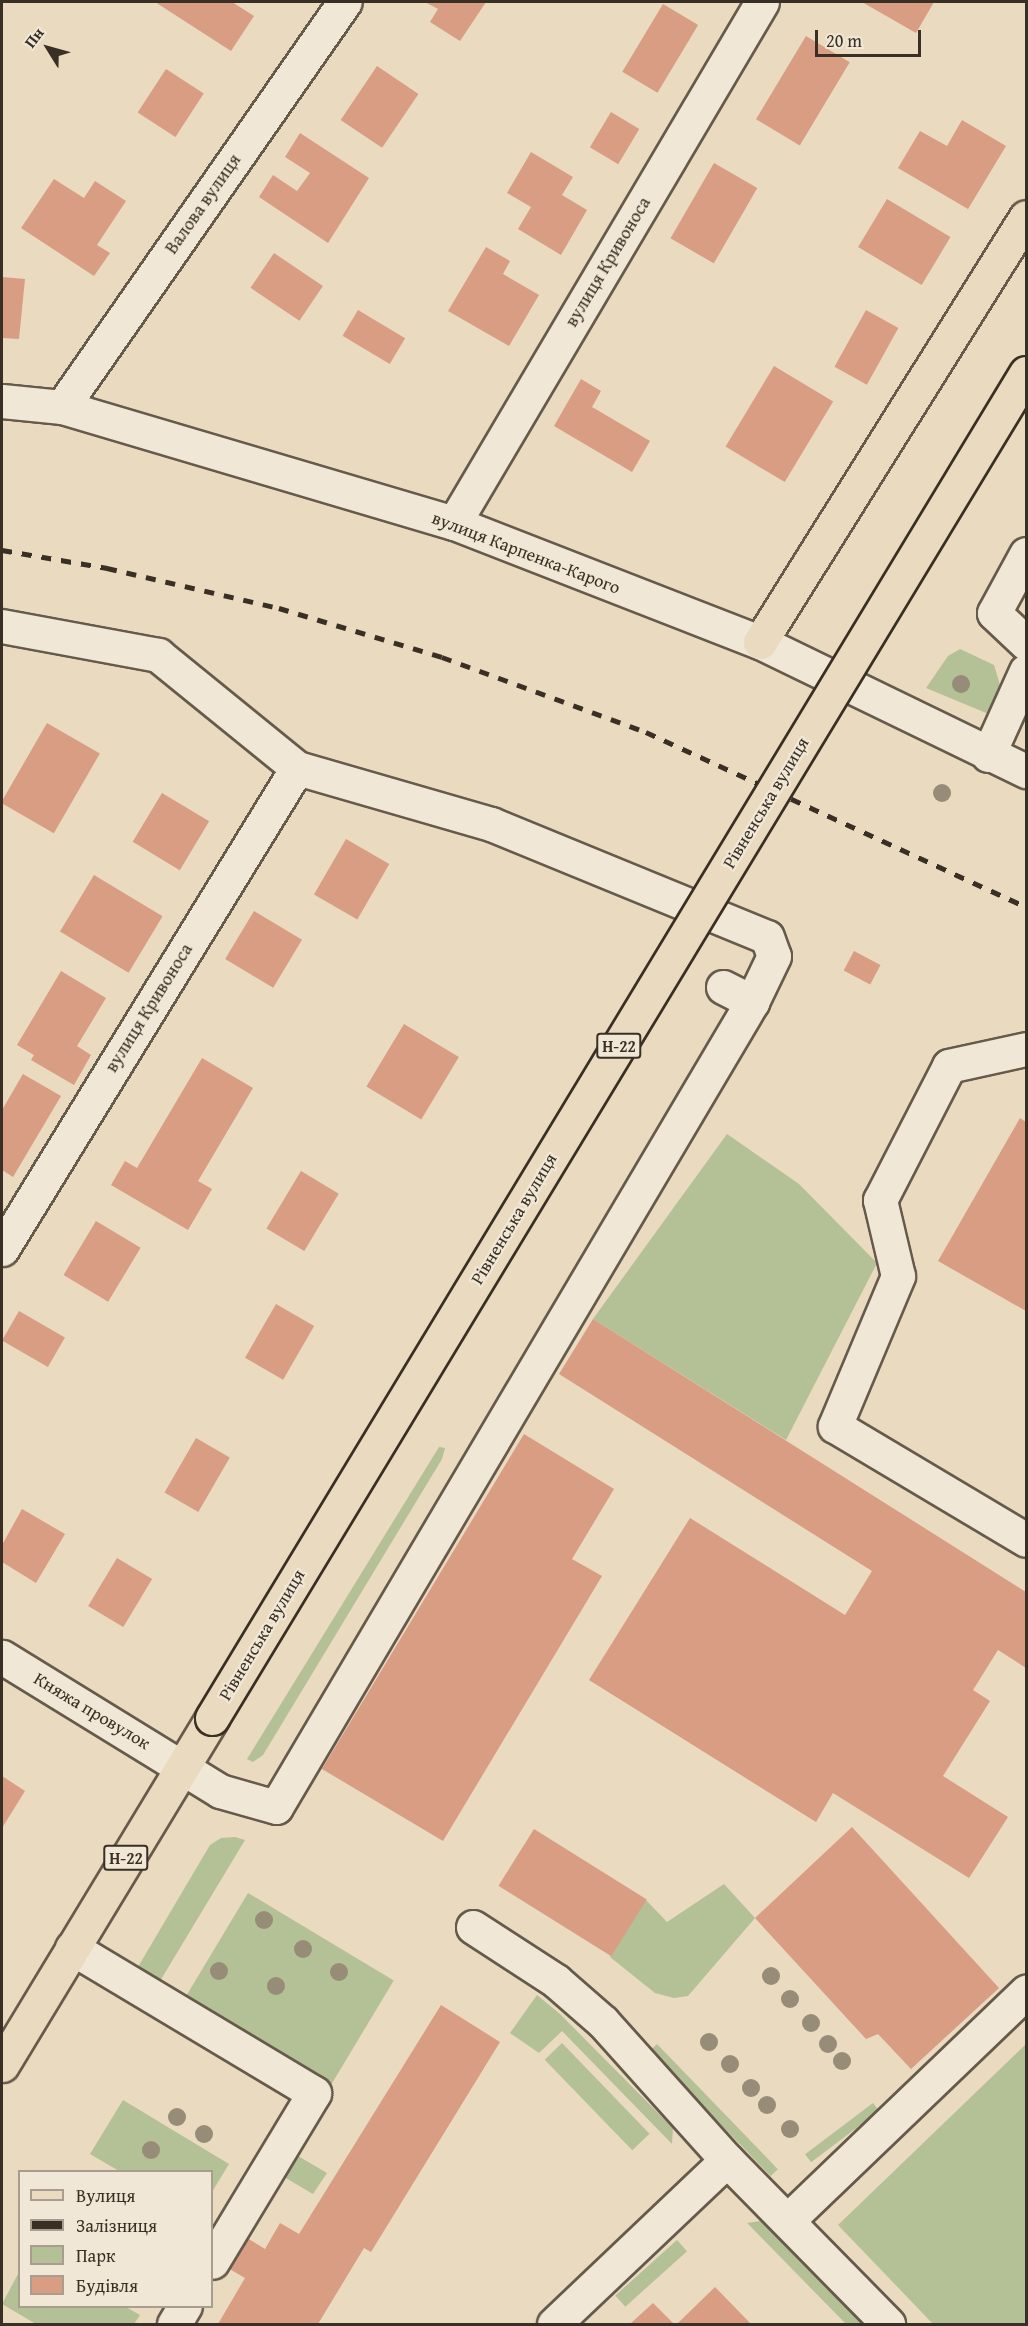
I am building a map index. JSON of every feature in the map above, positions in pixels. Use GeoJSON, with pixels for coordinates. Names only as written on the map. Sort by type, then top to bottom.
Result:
{"type":"FeatureCollection","features":[{"type":"Feature","properties":{"kind":"main road"},"geometry":{"type":"LineString","coordinates":[[760,642],[1026,217]]}},
{"type":"Feature","properties":{"kind":"main road","name":"Рівненська вулиця"},"geometry":{"type":"LineString","coordinates":[[2,2065],[1026,373]]}},
{"type":"Feature","properties":{"kind":"street","name":"Валова вулиця"},"geometry":{"type":"LineString","coordinates":[[62,407],[345,2]]}},
{"type":"Feature","properties":{"kind":"street","name":"вулиця Кривоноса"},"geometry":{"type":"LineString","coordinates":[[454,523],[762,2]]}},
{"type":"Feature","properties":{"kind":"street","name":"вулиця Карпенка-Карого"},"geometry":{"type":"LineString","coordinates":[[2,401],[62,407],[454,523],[760,642],[988,755],[1026,771]]}},
{"type":"Feature","properties":{"kind":"street"},"geometry":{"type":"LineString","coordinates":[[1026,554],[994,613],[1026,644]]}},
{"type":"Feature","properties":{"kind":"street"},"geometry":{"type":"LineString","coordinates":[[2,626],[158,655],[297,768],[491,824],[767,937],[774,956],[752,1002],[723,987]]}},
{"type":"Feature","properties":{"kind":"street"},"geometry":{"type":"LineString","coordinates":[[988,755],[1026,671]]}},
{"type":"Feature","properties":{"kind":"street","name":"вулиця Кривоноса"},"geometry":{"type":"LineString","coordinates":[[2,1249],[297,768]]}},
{"type":"Feature","properties":{"kind":"street","name":"Княжа провулок"},"geometry":{"type":"LineString","coordinates":[[2,1657],[145,1742],[181,1768],[220,1791],[276,1807],[752,1002]]}},
{"type":"Feature","properties":{"kind":"street"},"geometry":{"type":"LineString","coordinates":[[1026,1048],[949,1066],[880,1200],[898,1276],[835,1426],[1026,1540]]}},
{"type":"Feature","properties":{"kind":"street"},"geometry":{"type":"LineString","coordinates":[[473,1927],[556,1981],[603,2022],[727,2160],[888,2325]]}},
{"type":"Feature","properties":{"kind":"street"},"geometry":{"type":"LineString","coordinates":[[72,1948],[314,2093],[213,2260]]}},
{"type":"Feature","properties":{"kind":"street"},"geometry":{"type":"LineString","coordinates":[[788,2220],[1026,1992]]}},
{"type":"Feature","properties":{"kind":"street"},"geometry":{"type":"LineString","coordinates":[[554,2325],[727,2160]]}},
{"type":"Feature","properties":{"kind":"street"},"geometry":{"type":"LineString","coordinates":[[174,2325],[184,2308]]}},
{"type":"Feature","properties":{"kind":"green space"},"geometry":{"type":"Polygon","coordinates":[[[960,649],[994,665],[1003,695],[991,715],[926,688],[948,656],[960,649]]]}},
{"type":"Feature","properties":{"kind":"green space"},"geometry":{"type":"Polygon","coordinates":[[[727,1134],[799,1184],[877,1263],[786,1440],[593,1319],[727,1134]]]}},
{"type":"Feature","properties":{"kind":"green space"},"geometry":{"type":"Polygon","coordinates":[[[439,1447],[445,1448],[442,1459],[263,1755],[253,1762],[247,1759],[439,1447]]]}},
{"type":"Feature","properties":{"kind":"green space"},"geometry":{"type":"Polygon","coordinates":[[[235,1837],[245,1840],[157,1986],[135,1972],[210,1845],[221,1838],[235,1837]]]}},
{"type":"Feature","properties":{"kind":"green space"},"geometry":{"type":"Polygon","coordinates":[[[724,1884],[755,1918],[688,1996],[674,1998],[655,1993],[610,1957],[646,1900],[667,1922],[724,1884]]]}},
{"type":"Feature","properties":{"kind":"green space"},"geometry":{"type":"Polygon","coordinates":[[[248,1893],[394,1981],[329,2088],[184,2000],[248,1893]]]}},
{"type":"Feature","properties":{"kind":"green space"},"geometry":{"type":"Polygon","coordinates":[[[537,1995],[560,2014],[673,2128],[672,2144],[562,2031],[539,2053],[510,2033],[537,1995]]]}},
{"type":"Feature","properties":{"kind":"green space"},"geometry":{"type":"Polygon","coordinates":[[[562,2043],[650,2134],[632,2150],[545,2060],[562,2043]]]}},
{"type":"Feature","properties":{"kind":"green space"},"geometry":{"type":"Polygon","coordinates":[[[657,2044],[778,2169],[771,2176],[650,2051],[657,2044]]]}},
{"type":"Feature","properties":{"kind":"green space"},"geometry":{"type":"Polygon","coordinates":[[[1026,2044],[1026,2324],[933,2324],[838,2225],[1026,2044]]]}},
{"type":"Feature","properties":{"kind":"green space"},"geometry":{"type":"Polygon","coordinates":[[[123,2100],[229,2164],[213,2190],[213,2170],[117,2170],[90,2154],[123,2100]]]}},
{"type":"Feature","properties":{"kind":"green space"},"geometry":{"type":"Polygon","coordinates":[[[873,2103],[879,2111],[811,2162],[805,2154],[873,2103]]]}},
{"type":"Feature","properties":{"kind":"green space"},"geometry":{"type":"Polygon","coordinates":[[[288,2150],[327,2173],[313,2194],[267,2167],[288,2150]]]}},
{"type":"Feature","properties":{"kind":"green space"},"geometry":{"type":"Polygon","coordinates":[[[760,2221],[863,2324],[846,2324],[747,2223],[760,2221]]]}},
{"type":"Feature","properties":{"kind":"green space"},"geometry":{"type":"Polygon","coordinates":[[[677,2240],[687,2251],[625,2307],[615,2296],[677,2240]]]}},
{"type":"Feature","properties":{"kind":"green space"},"geometry":{"type":"Polygon","coordinates":[[[18,2274],[18,2308],[128,2308],[140,2315],[134,2324],[36,2324],[2,2304],[18,2274]]]}},
{"type":"Feature","properties":{"kind":"building"},"geometry":{"type":"Polygon","coordinates":[[[155,2],[232,2],[254,16],[231,51],[155,2]]]}},
{"type":"Feature","properties":{"kind":"building"},"geometry":{"type":"Polygon","coordinates":[[[425,2],[486,2],[460,41],[430,22],[438,9],[425,2]]]}},
{"type":"Feature","properties":{"kind":"building"},"geometry":{"type":"Polygon","coordinates":[[[862,2],[934,2],[916,33],[862,2]]]}},
{"type":"Feature","properties":{"kind":"building"},"geometry":{"type":"Polygon","coordinates":[[[663,4],[698,25],[657,93],[622,72],[663,4]]]}},
{"type":"Feature","properties":{"kind":"building"},"geometry":{"type":"Polygon","coordinates":[[[806,36],[850,62],[800,145],[756,119],[806,36]]]}},
{"type":"Feature","properties":{"kind":"building"},"geometry":{"type":"Polygon","coordinates":[[[377,66],[418,94],[382,148],[341,120],[377,66]]]}},
{"type":"Feature","properties":{"kind":"building"},"geometry":{"type":"Polygon","coordinates":[[[166,69],[204,94],[175,137],[138,113],[166,69]]]}},
{"type":"Feature","properties":{"kind":"building"},"geometry":{"type":"Polygon","coordinates":[[[611,112],[639,129],[618,164],[590,147],[611,112]]]}},
{"type":"Feature","properties":{"kind":"building"},"geometry":{"type":"Polygon","coordinates":[[[962,120],[1006,146],[968,209],[898,168],[920,131],[947,146],[962,120]]]}},
{"type":"Feature","properties":{"kind":"building"},"geometry":{"type":"Polygon","coordinates":[[[300,133],[369,178],[328,243],[259,197],[273,175],[297,191],[310,173],[285,157],[300,133]]]}},
{"type":"Feature","properties":{"kind":"building"},"geometry":{"type":"Polygon","coordinates":[[[531,152],[573,177],[562,195],[587,210],[561,255],[518,229],[531,207],[507,193],[531,152]]]}},
{"type":"Feature","properties":{"kind":"building"},"geometry":{"type":"Polygon","coordinates":[[[714,163],[757,188],[714,263],[670,238],[714,163]]]}},
{"type":"Feature","properties":{"kind":"building"},"geometry":{"type":"Polygon","coordinates":[[[54,179],[84,198],[95,181],[126,201],[97,245],[110,253],[94,276],[21,228],[54,179]]]}},
{"type":"Feature","properties":{"kind":"building"},"geometry":{"type":"Polygon","coordinates":[[[887,199],[950,237],[922,285],[858,247],[887,199]]]}},
{"type":"Feature","properties":{"kind":"building"},"geometry":{"type":"Polygon","coordinates":[[[486,247],[510,261],[503,274],[539,295],[509,346],[448,311],[486,247]]]}},
{"type":"Feature","properties":{"kind":"building"},"geometry":{"type":"Polygon","coordinates":[[[274,253],[323,286],[299,321],[251,288],[274,253]]]}},
{"type":"Feature","properties":{"kind":"building"},"geometry":{"type":"Polygon","coordinates":[[[2,277],[25,279],[19,339],[2,338],[2,277]]]}},
{"type":"Feature","properties":{"kind":"building"},"geometry":{"type":"Polygon","coordinates":[[[358,310],[405,338],[390,364],[343,336],[358,310]]]}},
{"type":"Feature","properties":{"kind":"building"},"geometry":{"type":"Polygon","coordinates":[[[866,310],[898,328],[867,385],[834,367],[866,310]]]}},
{"type":"Feature","properties":{"kind":"building"},"geometry":{"type":"Polygon","coordinates":[[[774,366],[833,402],[785,482],[726,447],[774,366]]]}},
{"type":"Feature","properties":{"kind":"building"},"geometry":{"type":"Polygon","coordinates":[[[581,379],[601,391],[592,407],[650,441],[632,472],[554,426],[581,379]]]}},
{"type":"Feature","properties":{"kind":"building"},"geometry":{"type":"Polygon","coordinates":[[[47,723],[100,754],[54,833],[2,803],[47,723]]]}},
{"type":"Feature","properties":{"kind":"building"},"geometry":{"type":"Polygon","coordinates":[[[162,793],[209,821],[180,870],[133,842],[162,793]]]}},
{"type":"Feature","properties":{"kind":"building"},"geometry":{"type":"Polygon","coordinates":[[[346,839],[389,864],[357,919],[314,894],[346,839]]]}},
{"type":"Feature","properties":{"kind":"building"},"geometry":{"type":"Polygon","coordinates":[[[94,875],[163,916],[129,973],[60,932],[94,875]]]}},
{"type":"Feature","properties":{"kind":"building"},"geometry":{"type":"Polygon","coordinates":[[[254,911],[302,940],[273,988],[225,959],[254,911]]]}},
{"type":"Feature","properties":{"kind":"building"},"geometry":{"type":"Polygon","coordinates":[[[854,951],[880,965],[870,985],[844,970],[854,951]]]}},
{"type":"Feature","properties":{"kind":"building"},"geometry":{"type":"Polygon","coordinates":[[[61,971],[106,998],[77,1046],[91,1055],[74,1085],[31,1060],[34,1055],[17,1045],[61,971]]]}},
{"type":"Feature","properties":{"kind":"building"},"geometry":{"type":"Polygon","coordinates":[[[404,1024],[459,1057],[421,1120],[366,1087],[404,1024]]]}},
{"type":"Feature","properties":{"kind":"building"},"geometry":{"type":"Polygon","coordinates":[[[202,1058],[253,1088],[198,1181],[212,1189],[188,1230],[111,1185],[125,1161],[137,1168],[202,1058]]]}},
{"type":"Feature","properties":{"kind":"building"},"geometry":{"type":"Polygon","coordinates":[[[23,1074],[61,1096],[13,1177],[2,1170],[2,1110],[23,1074]]]}},
{"type":"Feature","properties":{"kind":"building"},"geometry":{"type":"Polygon","coordinates":[[[1020,1118],[1026,1122],[1026,1311],[938,1261],[1020,1118]]]}},
{"type":"Feature","properties":{"kind":"building"},"geometry":{"type":"Polygon","coordinates":[[[301,1171],[339,1194],[304,1251],[266,1228],[301,1171]]]}},
{"type":"Feature","properties":{"kind":"building"},"geometry":{"type":"Polygon","coordinates":[[[96,1221],[141,1248],[108,1302],[64,1275],[96,1221]]]}},
{"type":"Feature","properties":{"kind":"building"},"geometry":{"type":"Polygon","coordinates":[[[276,1304],[314,1326],[283,1380],[245,1358],[276,1304]]]}},
{"type":"Feature","properties":{"kind":"building"},"geometry":{"type":"Polygon","coordinates":[[[19,1311],[65,1338],[48,1367],[2,1340],[19,1311]]]}},
{"type":"Feature","properties":{"kind":"building"},"geometry":{"type":"Polygon","coordinates":[[[593,1319],[1026,1592],[1026,1668],[998,1650],[973,1690],[990,1701],[943,1776],[1008,1817],[969,1878],[833,1793],[816,1822],[589,1680],[690,1518],[845,1615],[872,1571],[559,1374],[593,1319]]]}},
{"type":"Feature","properties":{"kind":"building"},"geometry":{"type":"Polygon","coordinates":[[[524,1434],[614,1489],[572,1559],[602,1576],[443,1841],[322,1769],[524,1434]]]}},
{"type":"Feature","properties":{"kind":"building"},"geometry":{"type":"Polygon","coordinates":[[[196,1438],[230,1458],[198,1512],[164,1493],[196,1438]]]}},
{"type":"Feature","properties":{"kind":"building"},"geometry":{"type":"Polygon","coordinates":[[[22,1509],[65,1534],[36,1583],[2,1562],[2,1545],[22,1509]]]}},
{"type":"Feature","properties":{"kind":"building"},"geometry":{"type":"Polygon","coordinates":[[[117,1558],[152,1579],[123,1627],[88,1606],[117,1558]]]}},
{"type":"Feature","properties":{"kind":"building"},"geometry":{"type":"Polygon","coordinates":[[[2,1776],[25,1791],[2,1828],[2,1776]]]}},
{"type":"Feature","properties":{"kind":"building"},"geometry":{"type":"Polygon","coordinates":[[[852,1827],[999,1988],[911,2069],[878,2034],[866,2039],[755,1918],[852,1827]]]}},
{"type":"Feature","properties":{"kind":"building"},"geometry":{"type":"Polygon","coordinates":[[[534,1829],[647,1899],[611,1956],[498,1886],[534,1829]]]}},
{"type":"Feature","properties":{"kind":"building"},"geometry":{"type":"Polygon","coordinates":[[[441,2005],[500,2042],[371,2252],[364,2248],[318,2324],[218,2324],[245,2278],[226,2267],[244,2236],[265,2249],[280,2223],[299,2234],[441,2005]]]}},
{"type":"Feature","properties":{"kind":"building"},"geometry":{"type":"Polygon","coordinates":[[[715,2287],[751,2324],[677,2324],[715,2287]]]}},
{"type":"Feature","properties":{"kind":"building"},"geometry":{"type":"Polygon","coordinates":[[[653,2303],[674,2324],[630,2324],[653,2303]]]}},
{"type":"Feature","properties":{"kind":"railway"},"geometry":{"type":"LineString","coordinates":[[2,550],[107,568],[279,608],[442,657],[646,732],[1026,907]]}}]}
